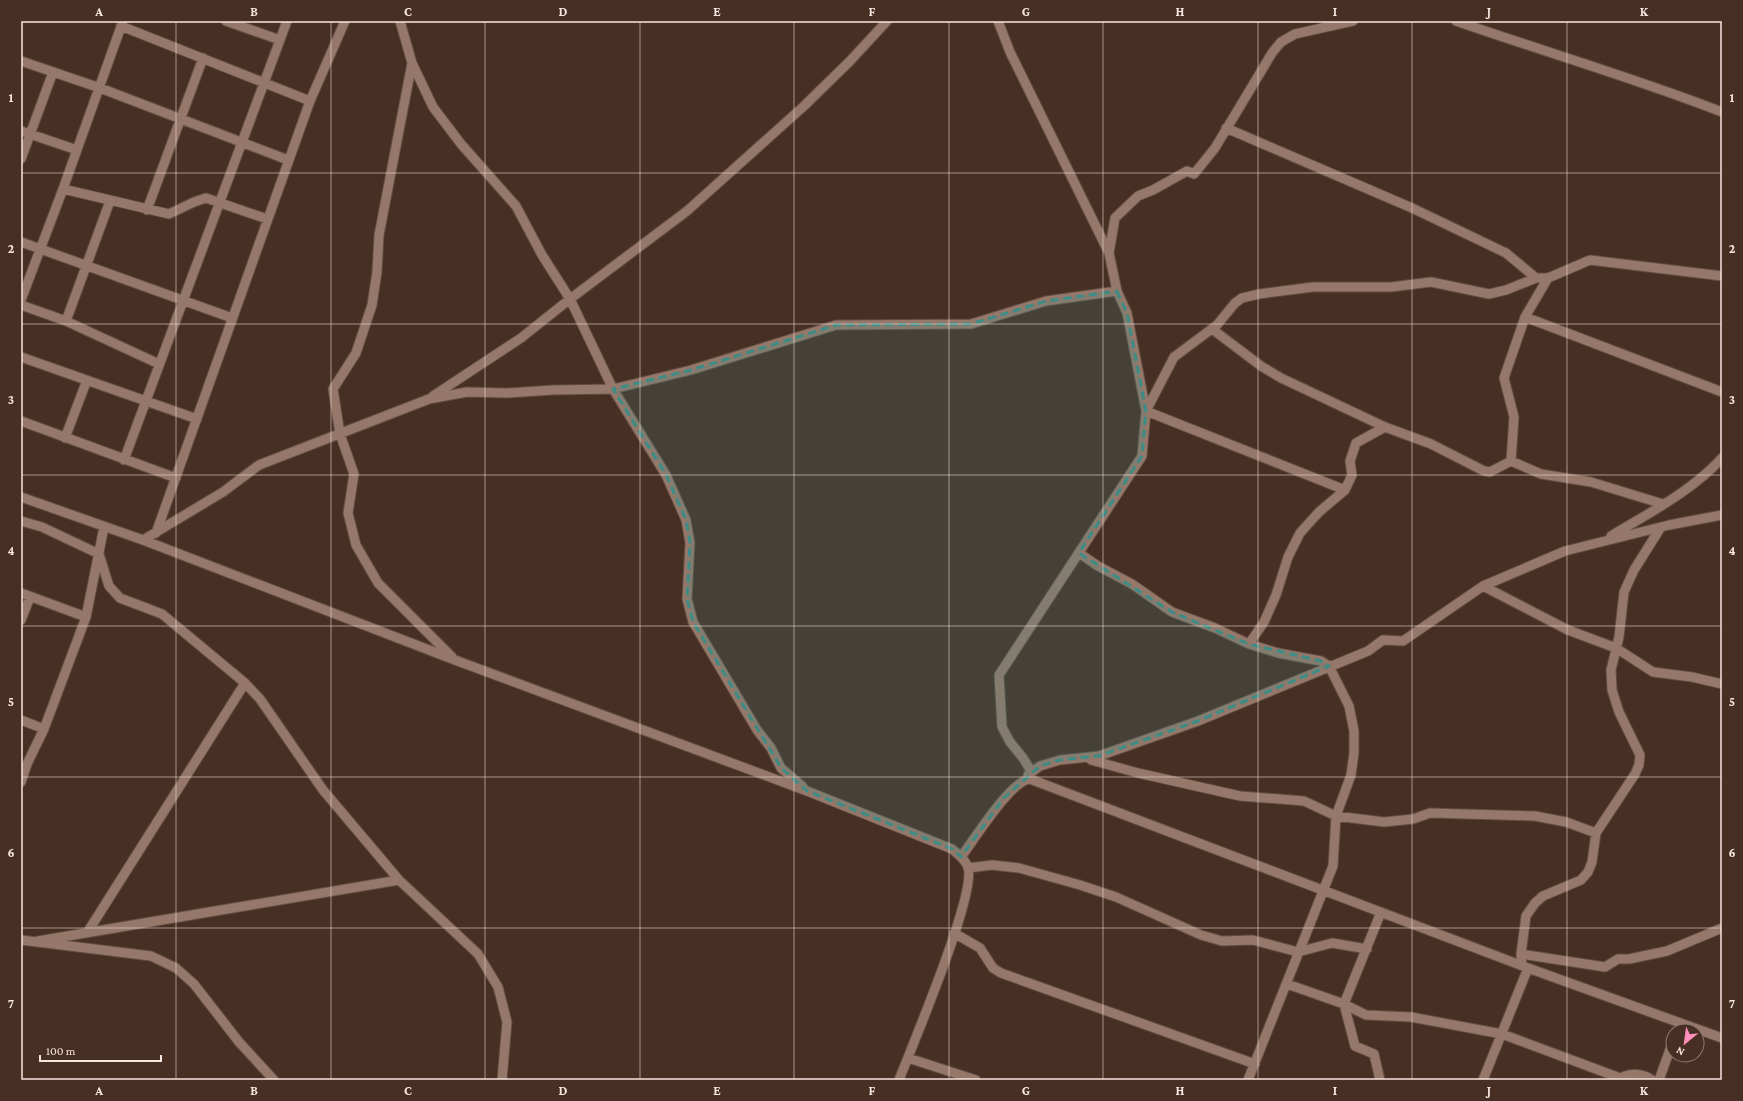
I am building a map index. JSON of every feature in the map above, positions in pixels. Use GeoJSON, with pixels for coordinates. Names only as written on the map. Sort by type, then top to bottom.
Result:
{"type":"FeatureCollection","features":[{"type":"Feature","properties":{"kind":"street"},"geometry":{"type":"LineString","coordinates":[[226,21],[280,40]]}},
{"type":"Feature","properties":{"kind":"street"},"geometry":{"type":"LineString","coordinates":[[124,460],[242,142],[265,85],[287,21]]}},
{"type":"Feature","properties":{"kind":"street"},"geometry":{"type":"LineString","coordinates":[[156,532],[288,160],[310,101],[345,21]]}},
{"type":"Feature","properties":{"kind":"street"},"geometry":{"type":"LineString","coordinates":[[400,21],[412,63],[432,107],[461,144],[516,206],[542,255],[570,299],[613,389],[666,475],[686,520],[690,543],[687,599],[693,622],[757,730],[771,748],[781,768],[807,791]]}},
{"type":"Feature","properties":{"kind":"street"},"geometry":{"type":"LineString","coordinates":[[429,399],[521,338],[570,299],[687,211],[804,106],[850,61],[887,21]]}},
{"type":"Feature","properties":{"kind":"street"},"geometry":{"type":"LineString","coordinates":[[998,21],[1010,52],[1109,253],[1117,291],[1127,313],[1146,411],[1142,456],[999,675],[1002,727],[1010,742],[1031,771]]}},
{"type":"Feature","properties":{"kind":"street"},"geometry":{"type":"LineString","coordinates":[[1109,253],[1115,218],[1138,196],[1153,190],[1187,171],[1194,174],[1206,160],[1272,53],[1281,42],[1295,34],[1353,21]]}},
{"type":"Feature","properties":{"kind":"street"},"geometry":{"type":"LineString","coordinates":[[1456,21],[1594,68],[1659,88],[1722,112]]}},
{"type":"Feature","properties":{"kind":"street"},"geometry":{"type":"LineString","coordinates":[[21,300],[100,88],[122,23],[265,85],[310,101]]}},
{"type":"Feature","properties":{"kind":"street"},"geometry":{"type":"LineString","coordinates":[[147,210],[203,58]]}},
{"type":"Feature","properties":{"kind":"street"},"geometry":{"type":"LineString","coordinates":[[21,61],[100,88],[180,120],[288,160]]}},
{"type":"Feature","properties":{"kind":"street"},"geometry":{"type":"LineString","coordinates":[[412,63],[379,235],[377,272],[372,305],[356,353],[333,389],[340,434],[354,474],[348,514],[356,545],[378,583],[455,660]]}},
{"type":"Feature","properties":{"kind":"street"},"geometry":{"type":"LineString","coordinates":[[21,159],[26,133],[53,72]]}},
{"type":"Feature","properties":{"kind":"street"},"geometry":{"type":"LineString","coordinates":[[1226,128],[1412,208],[1506,253],[1536,278]]}},
{"type":"Feature","properties":{"kind":"street"},"geometry":{"type":"LineString","coordinates":[[26,133],[77,150]]}},
{"type":"Feature","properties":{"kind":"street"},"geometry":{"type":"LineString","coordinates":[[63,189],[169,214],[206,198],[267,219]]}},
{"type":"Feature","properties":{"kind":"street"},"geometry":{"type":"LineString","coordinates":[[66,321],[110,201]]}},
{"type":"Feature","properties":{"kind":"street"},"geometry":{"type":"LineString","coordinates":[[21,242],[232,318]]}},
{"type":"Feature","properties":{"kind":"street"},"geometry":{"type":"LineString","coordinates":[[1146,411],[1177,353],[1212,329],[1234,303],[1242,298],[1259,294],[1312,287],[1391,287],[1431,282],[1488,294],[1506,290],[1536,278],[1548,278],[1590,260],[1722,276]]}},
{"type":"Feature","properties":{"kind":"street"},"geometry":{"type":"LineString","coordinates":[[1511,461],[1514,417],[1504,378],[1525,317],[1548,278]]}},
{"type":"Feature","properties":{"kind":"street"},"geometry":{"type":"LineString","coordinates":[[143,540],[223,492],[259,465],[429,399],[467,392],[507,393],[553,390],[613,389],[691,370],[836,325],[970,324],[1046,301],[1117,291]]}},
{"type":"Feature","properties":{"kind":"street"},"geometry":{"type":"LineString","coordinates":[[21,306],[66,321],[159,364]]}},
{"type":"Feature","properties":{"kind":"street"},"geometry":{"type":"LineString","coordinates":[[1525,317],[1722,392]]}},
{"type":"Feature","properties":{"kind":"street"},"geometry":{"type":"LineString","coordinates":[[1212,329],[1261,366],[1281,378],[1385,427],[1424,441],[1484,471],[1490,472],[1511,461]]}},
{"type":"Feature","properties":{"kind":"street"},"geometry":{"type":"LineString","coordinates":[[21,357],[197,419]]}},
{"type":"Feature","properties":{"kind":"street"},"geometry":{"type":"LineString","coordinates":[[65,438],[87,380]]}},
{"type":"Feature","properties":{"kind":"street"},"geometry":{"type":"LineString","coordinates":[[1146,411],[1345,490]]}},
{"type":"Feature","properties":{"kind":"street"},"geometry":{"type":"LineString","coordinates":[[21,421],[176,478]]}},
{"type":"Feature","properties":{"kind":"street"},"geometry":{"type":"LineString","coordinates":[[1249,644],[1264,622],[1276,595],[1288,557],[1300,533],[1319,512],[1345,490],[1352,475],[1350,461],[1356,443],[1385,427]]}},
{"type":"Feature","properties":{"kind":"street"},"geometry":{"type":"LineString","coordinates":[[1603,541],[1662,504],[1712,469],[1722,458]]}},
{"type":"Feature","properties":{"kind":"street"},"geometry":{"type":"LineString","coordinates":[[1511,461],[1542,474],[1591,482],[1662,504]]}},
{"type":"Feature","properties":{"kind":"street"},"geometry":{"type":"LineString","coordinates":[[21,497],[143,540],[455,660],[807,791],[952,849],[961,857],[968,868],[969,884],[954,933],[900,1080]]}},
{"type":"Feature","properties":{"kind":"street"},"geometry":{"type":"LineString","coordinates":[[961,857],[1004,798],[1024,780],[1031,771],[1040,766],[1060,760],[1099,756],[1198,721],[1368,651],[1383,640],[1403,641],[1482,586],[1565,551],[1661,527],[1722,515]]}},
{"type":"Feature","properties":{"kind":"street"},"geometry":{"type":"LineString","coordinates":[[21,521],[42,527],[99,554],[109,586],[120,598],[162,614],[245,683],[260,699],[323,790],[399,880],[478,954],[498,987],[507,1022],[502,1080]]}},
{"type":"Feature","properties":{"kind":"street"},"geometry":{"type":"LineString","coordinates":[[21,782],[24,762],[44,729],[86,617],[104,527]]}},
{"type":"Feature","properties":{"kind":"street"},"geometry":{"type":"LineString","coordinates":[[1483,1080],[1502,1034],[1525,967],[1521,954],[1526,916],[1535,903],[1543,896],[1581,880],[1588,872],[1592,862],[1596,833],[1635,774],[1639,765],[1640,755],[1619,712],[1612,690],[1611,670],[1616,648],[1624,592],[1634,570],[1661,527]]}},
{"type":"Feature","properties":{"kind":"street"},"geometry":{"type":"LineString","coordinates":[[1079,553],[1098,566],[1132,584],[1172,612],[1215,628],[1249,644],[1278,653],[1321,661],[1329,666],[1348,706],[1354,731],[1354,753],[1351,775],[1336,816],[1333,866],[1248,1080]]}},
{"type":"Feature","properties":{"kind":"street"},"geometry":{"type":"LineString","coordinates":[[1482,586],[1568,630],[1616,648],[1653,672],[1692,677],[1722,684]]}},
{"type":"Feature","properties":{"kind":"street"},"geometry":{"type":"LineString","coordinates":[[21,594],[86,617]]}},
{"type":"Feature","properties":{"kind":"street"},"geometry":{"type":"LineString","coordinates":[[21,620],[30,597]]}},
{"type":"Feature","properties":{"kind":"street"},"geometry":{"type":"LineString","coordinates":[[87,933],[245,683]]}},
{"type":"Feature","properties":{"kind":"street"},"geometry":{"type":"LineString","coordinates":[[21,720],[44,729]]}},
{"type":"Feature","properties":{"kind":"street"},"geometry":{"type":"LineString","coordinates":[[1084,758],[1138,773],[1240,796],[1304,801],[1336,816],[1384,822],[1413,819],[1430,813],[1535,816],[1566,822],[1596,833]]}},
{"type":"Feature","properties":{"kind":"street"},"geometry":{"type":"LineString","coordinates":[[1024,780],[1030,780],[1061,790],[1668,1023]]}},
{"type":"Feature","properties":{"kind":"street"},"geometry":{"type":"LineString","coordinates":[[968,868],[992,865],[1019,868],[1116,897],[1212,939],[1222,941],[1253,940],[1298,952],[1332,943],[1367,949]]}},
{"type":"Feature","properties":{"kind":"street"},"geometry":{"type":"LineString","coordinates":[[38,941],[399,880]]}},
{"type":"Feature","properties":{"kind":"street"},"geometry":{"type":"LineString","coordinates":[[1380,1080],[1374,1054],[1355,1046],[1344,1004],[1381,912]]}},
{"type":"Feature","properties":{"kind":"street"},"geometry":{"type":"LineString","coordinates":[[1521,954],[1605,967],[1618,959],[1629,959],[1667,951],[1722,928]]}},
{"type":"Feature","properties":{"kind":"street"},"geometry":{"type":"LineString","coordinates":[[954,933],[980,948],[993,968],[1001,974],[1255,1064]]}},
{"type":"Feature","properties":{"kind":"street"},"geometry":{"type":"LineString","coordinates":[[21,940],[151,956],[176,968],[194,984],[239,1042],[274,1080]]}},
{"type":"Feature","properties":{"kind":"street"},"geometry":{"type":"LineString","coordinates":[[1287,984],[1344,1004],[1366,1015],[1411,1017],[1502,1034],[1620,1078],[1631,1073],[1642,1075],[1652,1080]]}},
{"type":"Feature","properties":{"kind":"street"},"geometry":{"type":"LineString","coordinates":[[1705,1034],[1722,1038]]}},
{"type":"Feature","properties":{"kind":"street"},"geometry":{"type":"LineString","coordinates":[[908,1058],[976,1080]]}},
{"type":"Feature","properties":{"kind":"street"},"geometry":{"type":"LineString","coordinates":[[1659,1080],[1665,1063]]}},
{"type":"Feature","properties":{"kind":"highlighted area"},"geometry":{"type":"Polygon","coordinates":[[[1117,291],[1127,313],[1146,411],[1142,456],[1079,553],[1172,612],[1249,644],[1321,661],[1329,666],[1198,721],[1099,756],[1060,760],[1040,766],[1004,798],[961,857],[952,849],[807,791],[781,768],[693,622],[687,599],[690,543],[686,520],[666,475],[613,389],[691,370],[836,325],[971,324],[1046,301],[1117,291]]]}}]}
